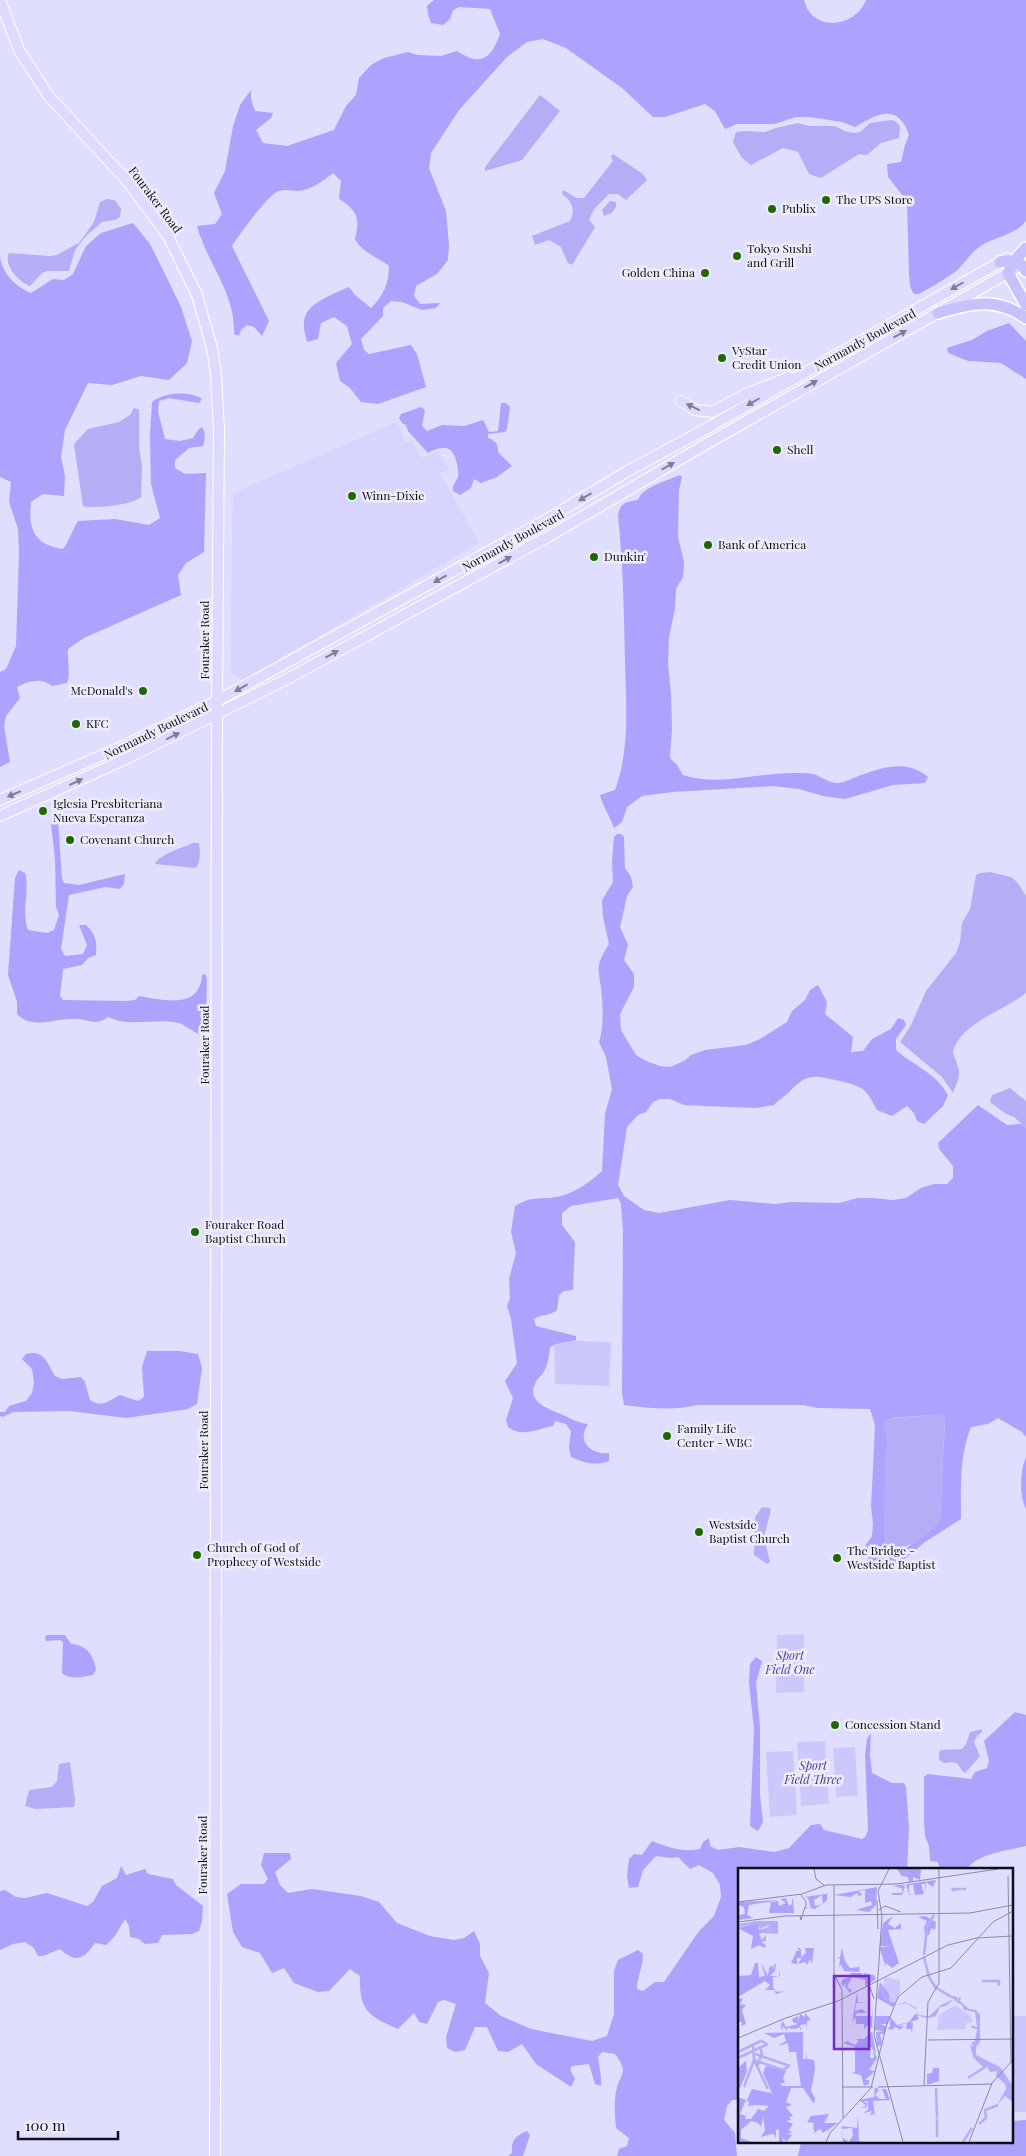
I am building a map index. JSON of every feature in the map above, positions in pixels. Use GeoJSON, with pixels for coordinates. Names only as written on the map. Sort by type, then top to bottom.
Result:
{"type":"FeatureCollection","features":[{"type":"Feature","properties":{"kind":"highway"},"geometry":{"type":"LineString","coordinates":[[1026,248],[1022,265],[1008,273],[1026,305]]}},
{"type":"Feature","properties":{"kind":"highway"},"geometry":{"type":"LineString","coordinates":[[1000,262],[1022,265]]}},
{"type":"Feature","properties":{"kind":"highway"},"geometry":{"type":"LineString","coordinates":[[938,313],[970,304],[989,303],[1010,308],[1026,318]]}},
{"type":"Feature","properties":{"kind":"main road","name":"Fouraker Road"},"geometry":{"type":"LineString","coordinates":[[0,0],[19,50],[48,95],[128,182],[168,236],[190,280],[203,313],[213,356],[220,430],[217,701],[214,2156]]}},
{"type":"Feature","properties":{"kind":"main road","name":"Normandy Boulevard"},"geometry":{"type":"LineString","coordinates":[[0,800],[123,746],[217,701],[544,521],[626,472],[1026,248]]}},
{"type":"Feature","properties":{"kind":"main road","name":"Normandy Boulevard"},"geometry":{"type":"LineString","coordinates":[[0,816],[217,716],[551,535],[628,488],[1008,273]]}},
{"type":"Feature","properties":{"kind":"main road"},"geometry":{"type":"LineString","coordinates":[[872,335],[878,347]]}},
{"type":"Feature","properties":{"kind":"main road"},"geometry":{"type":"LineString","coordinates":[[681,401],[695,410],[712,412],[783,378],[802,374]]}},
{"type":"Feature","properties":{"kind":"shaded area"},"geometry":{"type":"Polygon","coordinates":[[[434,0],[804,0],[809,11],[816,18],[824,22],[834,23],[844,21],[853,16],[861,9],[866,0],[1026,0],[1026,221],[1012,232],[981,246],[955,272],[946,278],[919,294],[914,294],[910,287],[909,274],[907,201],[888,177],[887,164],[901,162],[909,135],[899,118],[893,115],[879,115],[855,127],[842,122],[810,117],[796,117],[774,124],[737,124],[725,129],[715,111],[705,104],[665,117],[653,117],[622,88],[566,48],[543,39],[527,42],[507,57],[459,110],[431,153],[429,168],[446,211],[449,245],[448,260],[437,274],[416,286],[414,296],[420,304],[440,303],[436,308],[422,310],[402,302],[391,301],[383,308],[383,316],[361,339],[364,350],[369,354],[411,345],[417,354],[426,387],[378,404],[361,402],[350,388],[340,381],[336,363],[352,344],[347,326],[334,317],[321,323],[318,339],[307,342],[304,327],[309,310],[328,296],[349,287],[355,295],[371,308],[379,299],[386,284],[389,266],[366,251],[355,239],[357,220],[354,211],[339,199],[341,181],[333,173],[321,182],[308,188],[299,191],[281,190],[274,193],[254,215],[232,246],[269,321],[262,336],[254,327],[247,325],[241,330],[239,336],[234,334],[233,319],[226,292],[197,226],[215,224],[222,214],[214,193],[225,171],[233,126],[240,105],[251,90],[251,99],[255,111],[273,113],[271,118],[256,130],[263,143],[287,146],[334,130],[346,106],[356,95],[359,78],[371,65],[384,58],[408,52],[417,55],[441,56],[457,51],[473,59],[484,58],[489,55],[497,43],[500,34],[490,9],[459,7],[453,10],[450,19],[443,25],[431,23],[427,6],[434,0]]]}},
{"type":"Feature","properties":{"kind":"shaded area"},"geometry":{"type":"Polygon","coordinates":[[[540,95],[560,111],[522,160],[485,171],[485,167],[540,95]]]}},
{"type":"Feature","properties":{"kind":"shaded area"},"geometry":{"type":"Polygon","coordinates":[[[891,120],[900,126],[899,138],[881,143],[867,155],[859,154],[821,178],[809,174],[798,152],[783,148],[751,165],[742,158],[733,142],[736,132],[765,132],[798,123],[809,126],[835,126],[844,131],[854,133],[860,132],[870,123],[891,120]]]}},
{"type":"Feature","properties":{"kind":"shaded area"},"geometry":{"type":"Polygon","coordinates":[[[613,154],[643,174],[647,180],[626,200],[618,194],[609,194],[594,209],[589,220],[595,227],[572,265],[568,263],[561,247],[549,240],[535,245],[532,236],[570,221],[573,209],[562,194],[563,190],[577,198],[584,198],[613,161],[611,156],[613,154]]]}},
{"type":"Feature","properties":{"kind":"shaded area"},"geometry":{"type":"Polygon","coordinates":[[[107,199],[115,200],[121,209],[120,217],[115,220],[102,222],[86,236],[75,250],[69,271],[47,271],[42,273],[30,286],[17,277],[8,263],[9,253],[57,255],[79,243],[94,222],[100,202],[107,199]]]}},
{"type":"Feature","properties":{"kind":"shaded area"},"geometry":{"type":"Polygon","coordinates":[[[610,201],[616,202],[616,207],[612,213],[604,216],[602,210],[610,201]]]}},
{"type":"Feature","properties":{"kind":"shaded area"},"geometry":{"type":"Polygon","coordinates":[[[133,223],[150,244],[181,307],[192,341],[187,363],[169,380],[141,376],[112,385],[88,383],[65,430],[61,457],[65,476],[64,496],[43,494],[31,502],[32,528],[39,539],[45,544],[63,549],[78,521],[115,519],[149,525],[160,518],[151,484],[150,436],[152,402],[162,396],[190,394],[202,399],[199,403],[169,398],[159,401],[158,411],[165,439],[180,441],[193,438],[202,427],[204,432],[203,446],[189,448],[175,460],[175,468],[185,474],[206,473],[204,552],[186,563],[178,575],[181,595],[84,638],[68,649],[69,675],[67,683],[52,686],[48,683],[35,681],[17,687],[20,698],[6,716],[4,726],[10,762],[0,767],[0,672],[6,669],[16,646],[19,551],[18,529],[9,502],[11,482],[0,477],[0,255],[3,268],[10,278],[20,287],[31,293],[53,279],[64,280],[73,274],[86,246],[101,233],[133,223]]]}},
{"type":"Feature","properties":{"kind":"shaded area"},"geometry":{"type":"Polygon","coordinates":[[[1009,323],[1026,341],[1026,379],[1001,363],[968,361],[948,353],[947,348],[972,340],[987,331],[1009,323]]]}},
{"type":"Feature","properties":{"kind":"shaded area"},"geometry":{"type":"Polygon","coordinates":[[[501,403],[506,403],[510,407],[507,429],[505,432],[488,434],[488,438],[496,443],[498,452],[512,466],[497,477],[481,483],[474,479],[471,488],[460,495],[453,491],[458,473],[452,451],[441,448],[428,453],[399,418],[401,414],[421,407],[425,410],[422,426],[427,431],[442,425],[464,426],[483,420],[489,432],[498,431],[501,403]]]}},
{"type":"Feature","properties":{"kind":"shaded area"},"geometry":{"type":"Polygon","coordinates":[[[134,408],[139,411],[139,446],[142,467],[141,497],[113,506],[83,506],[74,444],[88,429],[119,422],[130,415],[134,408]]]}},
{"type":"Feature","properties":{"kind":"shaded area"},"geometry":{"type":"Polygon","coordinates":[[[397,422],[405,442],[412,441],[422,458],[438,451],[449,469],[440,473],[479,543],[247,678],[240,679],[230,669],[233,493],[397,422]]]}},
{"type":"Feature","properties":{"kind":"shaded area"},"geometry":{"type":"Polygon","coordinates":[[[680,475],[682,477],[679,490],[678,537],[684,562],[683,577],[676,589],[675,608],[669,638],[668,664],[672,728],[670,758],[683,775],[711,780],[783,773],[804,773],[814,774],[838,783],[884,768],[902,766],[920,771],[928,777],[925,783],[893,785],[845,799],[823,796],[799,789],[773,786],[673,792],[642,796],[627,807],[622,822],[614,828],[600,795],[615,790],[620,775],[625,743],[624,606],[618,515],[625,503],[638,500],[650,488],[680,475]]]}},
{"type":"Feature","properties":{"kind":"shaded area"},"geometry":{"type":"Polygon","coordinates":[[[55,817],[58,820],[62,879],[64,883],[79,885],[125,874],[124,884],[120,889],[105,887],[69,895],[61,949],[65,956],[83,954],[87,945],[79,925],[86,925],[95,938],[96,955],[88,958],[82,965],[63,969],[60,996],[63,1000],[126,1001],[135,1000],[139,996],[179,1000],[195,994],[200,986],[202,975],[205,974],[207,979],[206,1018],[202,1035],[174,1022],[124,1022],[108,1017],[97,1022],[70,1019],[38,1023],[24,1019],[17,1014],[17,1002],[8,975],[15,878],[19,870],[25,873],[27,887],[25,916],[28,930],[47,933],[54,930],[59,915],[56,907],[55,859],[51,824],[55,817]]]}},
{"type":"Feature","properties":{"kind":"shaded area"},"geometry":{"type":"Polygon","coordinates":[[[617,834],[621,834],[624,837],[625,868],[631,877],[633,887],[627,896],[620,927],[628,945],[624,960],[634,974],[634,987],[620,1014],[621,1030],[636,1055],[660,1066],[670,1067],[684,1061],[691,1055],[705,1050],[746,1045],[760,1039],[787,1022],[792,1011],[805,1000],[810,990],[818,985],[827,1002],[825,1014],[853,1037],[851,1052],[863,1051],[872,1039],[891,1029],[898,1018],[904,1020],[906,1025],[896,1039],[896,1050],[938,1081],[948,1095],[943,1106],[924,1124],[917,1121],[914,1113],[907,1106],[892,1116],[877,1110],[870,1097],[860,1087],[819,1077],[803,1080],[774,1105],[756,1108],[684,1105],[670,1099],[660,1099],[653,1102],[646,1112],[638,1115],[627,1127],[618,1185],[624,1196],[644,1210],[659,1213],[730,1200],[775,1204],[791,1202],[839,1203],[858,1198],[893,1200],[906,1198],[921,1188],[934,1184],[947,1184],[953,1178],[953,1166],[939,1149],[938,1143],[978,1105],[1007,1125],[1021,1124],[1026,1128],[1026,1437],[1022,1432],[998,1418],[988,1424],[971,1427],[964,1449],[961,1519],[925,1542],[900,1563],[869,1567],[868,1550],[865,1546],[872,1536],[873,1524],[871,1507],[875,1425],[870,1409],[817,1408],[803,1405],[698,1405],[652,1408],[624,1405],[622,1393],[623,1230],[621,1204],[618,1198],[571,1206],[562,1213],[562,1225],[575,1242],[573,1290],[564,1291],[559,1295],[557,1310],[534,1319],[536,1326],[576,1336],[576,1340],[550,1347],[546,1367],[533,1389],[536,1400],[551,1410],[578,1422],[588,1424],[584,1436],[587,1446],[596,1452],[609,1453],[609,1461],[590,1463],[571,1457],[569,1448],[571,1431],[566,1424],[555,1421],[553,1426],[530,1432],[519,1432],[508,1427],[506,1420],[513,1398],[505,1381],[517,1363],[511,1319],[507,1306],[510,1298],[509,1279],[516,1253],[511,1232],[515,1206],[528,1200],[554,1197],[572,1192],[602,1171],[605,1114],[612,1089],[606,1057],[599,1042],[603,1016],[599,964],[609,944],[603,917],[602,900],[613,882],[614,837],[617,834]],[[943,1415],[892,1418],[884,1422],[888,1441],[885,1463],[885,1489],[890,1551],[908,1547],[940,1519],[945,1419],[943,1415]]]}},
{"type":"Feature","properties":{"kind":"shaded area"},"geometry":{"type":"Polygon","coordinates":[[[193,843],[199,843],[200,853],[196,868],[155,864],[166,854],[193,843]]]}},
{"type":"Feature","properties":{"kind":"shaded area"},"geometry":{"type":"Polygon","coordinates":[[[990,872],[1011,877],[1017,882],[1026,896],[1026,993],[984,1018],[964,1034],[957,1043],[953,1053],[959,1073],[953,1093],[942,1077],[900,1042],[911,1025],[926,991],[956,953],[960,942],[962,923],[970,909],[976,875],[990,872]]]}},
{"type":"Feature","properties":{"kind":"shaded area"},"geometry":{"type":"Polygon","coordinates":[[[1010,1088],[1026,1101],[1026,1128],[1014,1117],[1006,1114],[990,1102],[992,1095],[1010,1088]]]}},
{"type":"Feature","properties":{"kind":"shaded area"},"geometry":{"type":"Polygon","coordinates":[[[147,1351],[179,1351],[198,1354],[202,1368],[197,1404],[188,1409],[126,1418],[70,1411],[13,1412],[3,1417],[0,1416],[0,1412],[5,1412],[9,1406],[26,1401],[32,1393],[34,1382],[32,1369],[22,1359],[26,1354],[41,1355],[55,1376],[62,1379],[81,1377],[85,1382],[90,1400],[102,1404],[120,1395],[138,1401],[144,1397],[142,1367],[147,1351]]]}},
{"type":"Feature","properties":{"kind":"shaded area"},"geometry":{"type":"Polygon","coordinates":[[[943,1415],[945,1419],[940,1519],[925,1536],[904,1547],[890,1551],[885,1546],[884,1537],[885,1463],[888,1441],[884,1422],[887,1419],[943,1415]]]}},
{"type":"Feature","properties":{"kind":"shaded area"},"geometry":{"type":"Polygon","coordinates":[[[1026,1457],[1026,1509],[1022,1497],[1021,1483],[1022,1469],[1026,1457]]]}},
{"type":"Feature","properties":{"kind":"shaded area"},"geometry":{"type":"Polygon","coordinates":[[[762,1507],[771,1510],[764,1537],[770,1562],[767,1564],[754,1555],[755,1517],[762,1507]]]}},
{"type":"Feature","properties":{"kind":"shaded area"},"geometry":{"type":"Polygon","coordinates":[[[65,1635],[71,1644],[77,1645],[89,1652],[96,1670],[93,1675],[73,1677],[62,1673],[63,1642],[60,1640],[46,1641],[45,1636],[65,1635]]]}},
{"type":"Feature","properties":{"kind":"shaded area"},"geometry":{"type":"Polygon","coordinates":[[[756,1657],[762,1661],[756,1683],[760,1726],[760,1795],[763,1822],[758,1831],[750,1826],[754,1729],[749,1683],[750,1664],[756,1657]]]}},
{"type":"Feature","properties":{"kind":"shaded area"},"geometry":{"type":"Polygon","coordinates":[[[1015,1712],[1026,1715],[1026,1846],[985,1856],[969,1868],[940,1868],[938,1862],[930,1861],[929,1846],[925,1836],[924,1777],[928,1774],[971,1779],[975,1772],[987,1768],[989,1761],[984,1741],[1015,1712]]]}},
{"type":"Feature","properties":{"kind":"shaded area"},"geometry":{"type":"Polygon","coordinates":[[[982,1729],[982,1732],[974,1742],[980,1756],[965,1773],[957,1763],[944,1763],[939,1760],[941,1750],[962,1749],[970,1732],[982,1729]]]}},
{"type":"Feature","properties":{"kind":"shaded area"},"geometry":{"type":"Polygon","coordinates":[[[871,1733],[870,1754],[872,1773],[892,1783],[904,1783],[906,1787],[909,1828],[907,1868],[738,1868],[738,2100],[732,2100],[727,2106],[724,2120],[735,2133],[737,2156],[617,2156],[619,2149],[627,2146],[629,2138],[616,2128],[615,2096],[623,2069],[615,2054],[602,2052],[598,2057],[601,2086],[595,2084],[589,2064],[572,2066],[570,2069],[575,2079],[571,2087],[536,2064],[522,2044],[508,2052],[498,2051],[487,2027],[475,2027],[465,2050],[455,2052],[447,2048],[446,2037],[456,2004],[444,2000],[438,2002],[427,2024],[419,2022],[414,2013],[398,2029],[379,2020],[367,2010],[361,1997],[360,1976],[350,1969],[329,1991],[318,1992],[294,1983],[284,1968],[272,1973],[260,1953],[242,1947],[233,1932],[227,1894],[241,1884],[264,1884],[268,1879],[261,1865],[264,1853],[290,1853],[291,1859],[275,1872],[280,1885],[288,1893],[312,1889],[361,1896],[379,1902],[397,1923],[430,1936],[454,1940],[464,1938],[474,1931],[480,1944],[480,1956],[489,1973],[485,2003],[501,2016],[531,2029],[592,2041],[607,2036],[614,2014],[614,1971],[618,1960],[638,1950],[643,1954],[637,1989],[643,1991],[655,1982],[664,1982],[699,1931],[714,1916],[721,1897],[720,1885],[713,1873],[699,1865],[690,1869],[678,1857],[656,1856],[643,1870],[638,1887],[629,1888],[627,1876],[629,1859],[634,1854],[642,1855],[652,1841],[676,1849],[694,1850],[700,1849],[703,1842],[709,1838],[710,1846],[718,1850],[739,1847],[774,1852],[789,1848],[811,1825],[820,1824],[824,1830],[862,1839],[866,1836],[868,1830],[865,1755],[867,1739],[871,1733]]]}},
{"type":"Feature","properties":{"kind":"shaded area"},"geometry":{"type":"Polygon","coordinates":[[[70,1762],[75,1800],[74,1807],[35,1809],[25,1806],[29,1790],[52,1787],[57,1781],[59,1764],[70,1762]]]}},
{"type":"Feature","properties":{"kind":"shaded area"},"geometry":{"type":"Polygon","coordinates":[[[121,1866],[126,1875],[145,1869],[148,1874],[173,1879],[176,1885],[203,1906],[199,1931],[192,1934],[162,1935],[158,1943],[145,1944],[139,1939],[130,1937],[129,1926],[125,1919],[115,1936],[106,1945],[95,1943],[87,1953],[79,1958],[71,1957],[60,1949],[43,1956],[38,1956],[34,1948],[25,1942],[13,1944],[0,1950],[0,1891],[5,1890],[16,1897],[25,1898],[47,1893],[87,1906],[93,1902],[102,1886],[117,1878],[121,1866]]]}},
{"type":"Feature","properties":{"kind":"shaded area"},"geometry":{"type":"Polygon","coordinates":[[[1026,2120],[1026,2156],[798,2156],[801,2144],[1014,2144],[1014,2121],[1026,2120]]]}},
{"type":"Feature","properties":{"kind":"shaded area"},"geometry":{"type":"Polygon","coordinates":[[[527,2131],[530,2135],[523,2156],[508,2156],[512,2153],[512,2145],[515,2139],[527,2131]]]}},
{"type":"Feature","properties":{"kind":"green space"},"geometry":{"type":"Polygon","coordinates":[[[554,1340],[611,1342],[609,1386],[555,1384],[554,1340]]]}},
{"type":"Feature","properties":{"kind":"green space","name":"Sport Field One"},"geometry":{"type":"Polygon","coordinates":[[[804,1634],[804,1692],[776,1693],[777,1635],[804,1634]]]}},
{"type":"Feature","properties":{"kind":"green space","name":"Sport Field Three"},"geometry":{"type":"Polygon","coordinates":[[[825,1741],[829,1804],[801,1806],[797,1742],[825,1741]]]}},
{"type":"Feature","properties":{"kind":"green space"},"geometry":{"type":"Polygon","coordinates":[[[855,1747],[858,1796],[836,1797],[833,1748],[855,1747]]]}},
{"type":"Feature","properties":{"kind":"green space"},"geometry":{"type":"Polygon","coordinates":[[[793,1751],[797,1815],[770,1817],[766,1752],[793,1751]]]}},
{"type":"Feature","properties":{"kind":"green space"},"geometry":{"type":"Polygon","coordinates":[[[1014,2016],[1026,2016],[1026,2112],[1014,2112],[1014,2016]]]}},
{"type":"Feature","properties":{"kind":"place","name":"The UPS Store"},"geometry":{"type":"Point","coordinates":[826,200]}},
{"type":"Feature","properties":{"kind":"place","name":"Publix"},"geometry":{"type":"Point","coordinates":[772,209]}},
{"type":"Feature","properties":{"kind":"place","name":"Tokyo Sushi and Grill"},"geometry":{"type":"Point","coordinates":[737,256]}},
{"type":"Feature","properties":{"kind":"place","name":"Golden China"},"geometry":{"type":"Point","coordinates":[705,273]}},
{"type":"Feature","properties":{"kind":"place","name":"VyStar Credit Union"},"geometry":{"type":"Point","coordinates":[722,358]}},
{"type":"Feature","properties":{"kind":"place","name":"Shell"},"geometry":{"type":"Point","coordinates":[777,450]}},
{"type":"Feature","properties":{"kind":"place","name":"Winn-Dixie"},"geometry":{"type":"Point","coordinates":[352,496]}},
{"type":"Feature","properties":{"kind":"place","name":"Bank of America"},"geometry":{"type":"Point","coordinates":[708,545]}},
{"type":"Feature","properties":{"kind":"place","name":"Dunkin'"},"geometry":{"type":"Point","coordinates":[594,557]}},
{"type":"Feature","properties":{"kind":"place","name":"McDonald's"},"geometry":{"type":"Point","coordinates":[143,691]}},
{"type":"Feature","properties":{"kind":"place","name":"KFC"},"geometry":{"type":"Point","coordinates":[76,724]}},
{"type":"Feature","properties":{"kind":"place","name":"Iglesia Presbiteriana Nueva Esperanza"},"geometry":{"type":"Point","coordinates":[43,811]}},
{"type":"Feature","properties":{"kind":"place","name":"Covenant Church"},"geometry":{"type":"Point","coordinates":[70,840]}},
{"type":"Feature","properties":{"kind":"place","name":"Fouraker Road Baptist Church"},"geometry":{"type":"Point","coordinates":[195,1232]}},
{"type":"Feature","properties":{"kind":"place","name":"Family Life Center - WBC"},"geometry":{"type":"Point","coordinates":[667,1436]}},
{"type":"Feature","properties":{"kind":"place","name":"Westside Baptist Church"},"geometry":{"type":"Point","coordinates":[699,1532]}},
{"type":"Feature","properties":{"kind":"place","name":"Church of God of Prophecy of Westside"},"geometry":{"type":"Point","coordinates":[197,1555]}},
{"type":"Feature","properties":{"kind":"place","name":"The Bridge - Westside Baptist"},"geometry":{"type":"Point","coordinates":[837,1558]}},
{"type":"Feature","properties":{"kind":"place","name":"Concession Stand"},"geometry":{"type":"Point","coordinates":[835,1725]}}]}
